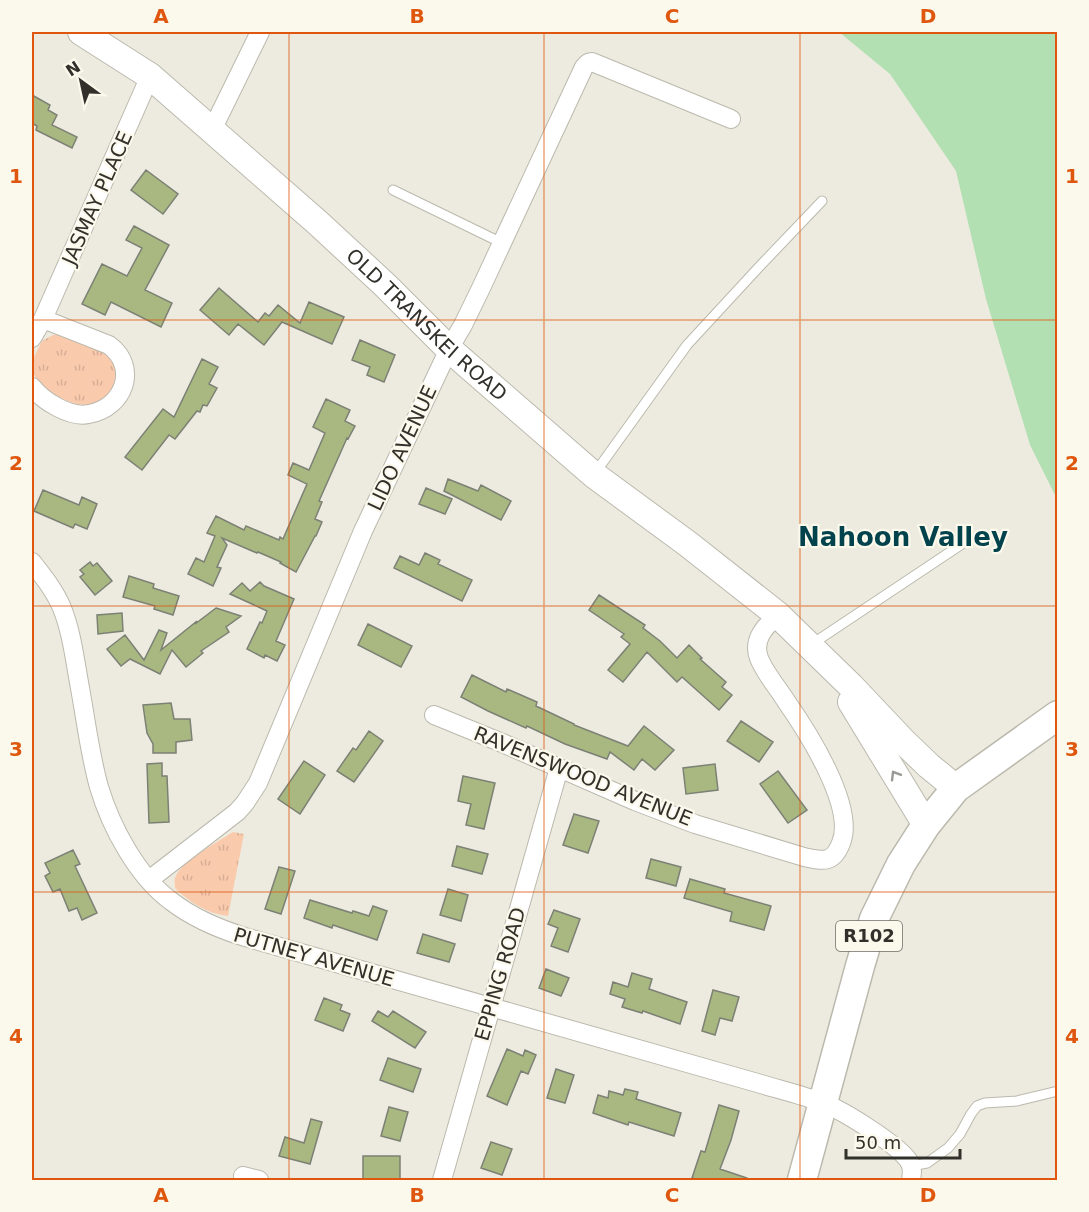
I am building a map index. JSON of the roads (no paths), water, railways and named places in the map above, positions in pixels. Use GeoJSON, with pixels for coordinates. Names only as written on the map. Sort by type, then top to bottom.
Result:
{"type":"FeatureCollection","features":[{"type":"Feature","properties":{"kind":"main road","name":"OLD TRANSKEI ROAD"},"geometry":{"type":"LineString","coordinates":[[81,32],[150,76],[335,238],[449,350],[594,475],[778,615],[851,686],[904,742],[956,788]]}},
{"type":"Feature","properties":{"kind":"main road","name":"OLD TRANSKEI ROAD"},"geometry":{"type":"LineString","coordinates":[[831,666],[926,825]]}},
{"type":"Feature","properties":{"kind":"main road","name":"R102"},"geometry":{"type":"LineString","coordinates":[[802,1180],[874,919],[901,864],[926,825],[956,788],[1058,714]]}},
{"type":"Feature","properties":{"kind":"street"},"geometry":{"type":"LineString","coordinates":[[212,130],[260,32]]}},
{"type":"Feature","properties":{"kind":"street","name":"LIDO AVENUE"},"geometry":{"type":"LineString","coordinates":[[149,880],[237,812],[255,788],[363,531],[449,350],[477,297],[579,77],[588,63],[592,62],[731,119]]}},
{"type":"Feature","properties":{"kind":"street","name":"JASMAY PLACE"},"geometry":{"type":"LineString","coordinates":[[32,338],[43,319],[150,76]]}},
{"type":"Feature","properties":{"kind":"street"},"geometry":{"type":"LineString","coordinates":[[32,387],[46,400],[60,408],[81,415],[97,412],[106,407],[118,397],[124,384],[125,368],[115,349],[43,319]]}},
{"type":"Feature","properties":{"kind":"street","name":"PUTNEY AVENUE"},"geometry":{"type":"LineString","coordinates":[[32,562],[50,585],[62,608],[71,638],[94,766],[105,803],[122,843],[149,880],[171,901],[199,918],[245,937],[823,1103],[850,1116],[887,1141],[906,1157],[911,1173]]}},
{"type":"Feature","properties":{"kind":"street","name":"RAVENSWOOD AVENUE"},"geometry":{"type":"LineString","coordinates":[[434,715],[635,801],[695,824],[804,857],[820,860],[832,858],[843,839],[845,830],[839,799],[829,772],[759,658],[760,635],[768,623],[778,615]]}},
{"type":"Feature","properties":{"kind":"street","name":"EPPING ROAD"},"geometry":{"type":"LineString","coordinates":[[442,1180],[559,768]]}},
{"type":"Feature","properties":{"kind":"lane"},"geometry":{"type":"LineString","coordinates":[[393,190],[502,243]]}},
{"type":"Feature","properties":{"kind":"lane"},"geometry":{"type":"LineString","coordinates":[[594,475],[687,345],[822,201]]}},
{"type":"Feature","properties":{"kind":"lane"},"geometry":{"type":"LineString","coordinates":[[810,645],[968,540]]}},
{"type":"Feature","properties":{"kind":"lane"},"geometry":{"type":"LineString","coordinates":[[911,1173],[948,1148],[960,1134],[977,1106],[985,1103],[1017,1101],[1058,1090]]}},
{"type":"Feature","properties":{"kind":"district","name":"Nahoon Valley"},"geometry":{"type":"Point","coordinates":[903,537]}}]}
